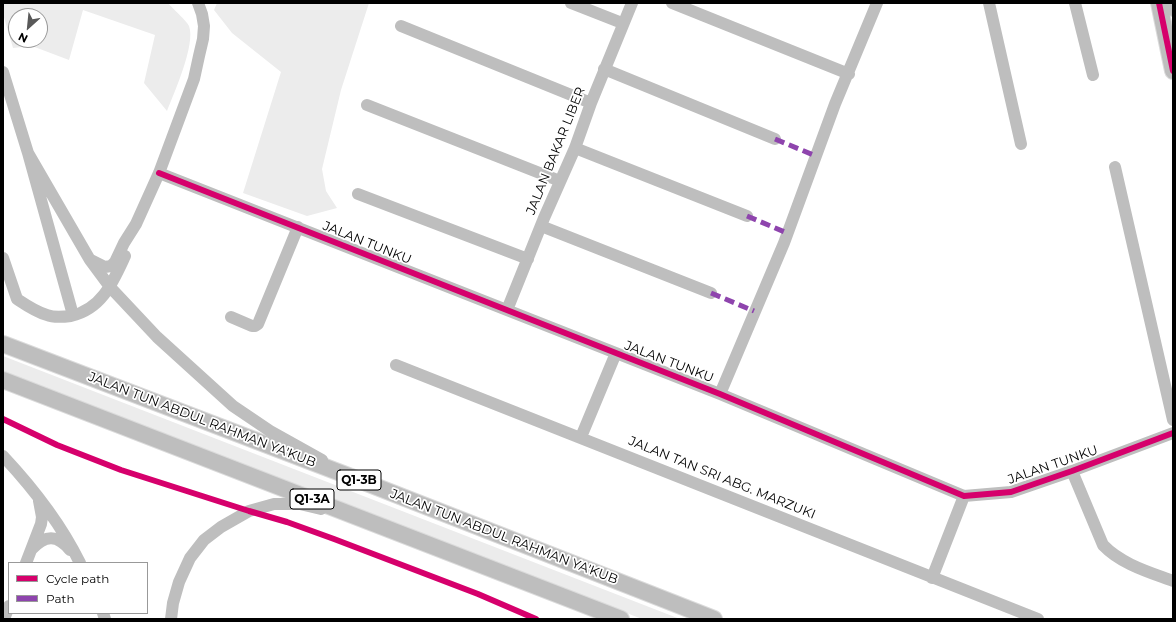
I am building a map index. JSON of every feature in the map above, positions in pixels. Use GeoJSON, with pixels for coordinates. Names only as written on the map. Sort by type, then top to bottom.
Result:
{"type":"FeatureCollection","features":[{"type":"Feature","properties":{"kind":"main road"},"geometry":{"type":"LineString","coordinates":[[1159,3],[1173,71]]}},
{"type":"Feature","properties":{"kind":"main road"},"geometry":{"type":"LineString","coordinates":[[1172,3],[1173,8]]}},
{"type":"Feature","properties":{"kind":"main road","name":"JALAN TUN ABDUL RAHMAN YA'KUB"},"geometry":{"type":"LineString","coordinates":[[3,344],[358,480],[714,619]]}},
{"type":"Feature","properties":{"kind":"main road","name":"Q1-3A"},"geometry":{"type":"LineString","coordinates":[[3,380],[621,619]]}},
{"type":"Feature","properties":{"kind":"street"},"geometry":{"type":"LineString","coordinates":[[90,260],[100,266],[105,267],[111,266],[115,262],[124,243],[133,230],[159,173],[194,80],[203,39],[204,26],[198,3]]}},
{"type":"Feature","properties":{"kind":"street"},"geometry":{"type":"LineString","coordinates":[[571,3],[622,23]]}},
{"type":"Feature","properties":{"kind":"street","name":"JALAN BAKAR LIBER"},"geometry":{"type":"LineString","coordinates":[[507,310],[575,148],[590,103],[622,23],[632,3]]}},
{"type":"Feature","properties":{"kind":"street"},"geometry":{"type":"LineString","coordinates":[[672,3],[849,74]]}},
{"type":"Feature","properties":{"kind":"street"},"geometry":{"type":"LineString","coordinates":[[720,394],[784,243],[836,104],[877,3]]}},
{"type":"Feature","properties":{"kind":"street"},"geometry":{"type":"LineString","coordinates":[[989,3],[1021,144]]}},
{"type":"Feature","properties":{"kind":"street"},"geometry":{"type":"LineString","coordinates":[[1075,3],[1093,75]]}},
{"type":"Feature","properties":{"kind":"street"},"geometry":{"type":"LineString","coordinates":[[401,26],[590,103]]}},
{"type":"Feature","properties":{"kind":"street"},"geometry":{"type":"LineString","coordinates":[[604,69],[775,139]]}},
{"type":"Feature","properties":{"kind":"street"},"geometry":{"type":"LineString","coordinates":[[3,72],[28,153],[73,315]]}},
{"type":"Feature","properties":{"kind":"street"},"geometry":{"type":"LineString","coordinates":[[367,105],[560,181]]}},
{"type":"Feature","properties":{"kind":"street"},"geometry":{"type":"LineString","coordinates":[[575,148],[747,216]]}},
{"type":"Feature","properties":{"kind":"street"},"geometry":{"type":"LineString","coordinates":[[28,153],[90,260],[110,287],[157,337],[197,375],[233,406],[270,431],[358,480]]}},
{"type":"Feature","properties":{"kind":"street"},"geometry":{"type":"LineString","coordinates":[[1115,167],[1173,420]]}},
{"type":"Feature","properties":{"kind":"street","name":"JALAN TUNKU"},"geometry":{"type":"LineString","coordinates":[[159,173],[720,394],[964,496],[1011,492],[1072,472],[1173,433]]}},
{"type":"Feature","properties":{"kind":"street"},"geometry":{"type":"LineString","coordinates":[[358,194],[528,259]]}},
{"type":"Feature","properties":{"kind":"street"},"geometry":{"type":"LineString","coordinates":[[541,226],[711,293]]}},
{"type":"Feature","properties":{"kind":"street"},"geometry":{"type":"LineString","coordinates":[[231,317],[252,326],[258,324],[298,227]]}},
{"type":"Feature","properties":{"kind":"street"},"geometry":{"type":"LineString","coordinates":[[3,258],[16,299],[36,311],[48,316],[63,317],[73,315],[82,313],[93,307],[110,287],[131,244],[133,230]]}},
{"type":"Feature","properties":{"kind":"street"},"geometry":{"type":"LineString","coordinates":[[118,271],[119,285],[126,296],[128,302],[127,305]]}},
{"type":"Feature","properties":{"kind":"street"},"geometry":{"type":"LineString","coordinates":[[581,437],[616,353]]}},
{"type":"Feature","properties":{"kind":"street","name":"JALAN TAN SRI ABG. MARZUKI"},"geometry":{"type":"LineString","coordinates":[[396,365],[1038,619]]}},
{"type":"Feature","properties":{"kind":"street"},"geometry":{"type":"LineString","coordinates":[[3,456],[38,497],[69,542],[79,562]]}},
{"type":"Feature","properties":{"kind":"street"},"geometry":{"type":"LineString","coordinates":[[1072,472],[1103,545],[1111,553],[1124,560],[1173,581]]}},
{"type":"Feature","properties":{"kind":"street"},"geometry":{"type":"LineString","coordinates":[[932,578],[964,496]]}},
{"type":"Feature","properties":{"kind":"street"},"geometry":{"type":"LineString","coordinates":[[26,562],[41,524],[42,517],[38,497]]}},
{"type":"Feature","properties":{"kind":"street"},"geometry":{"type":"LineString","coordinates":[[172,619],[173,603],[179,582],[190,558],[204,540],[221,527],[249,511],[274,504],[300,504],[354,515]]}},
{"type":"Feature","properties":{"kind":"street"},"geometry":{"type":"LineString","coordinates":[[31,550],[40,541],[52,539],[64,543],[79,562]]}},
{"type":"Feature","properties":{"kind":"street"},"geometry":{"type":"LineString","coordinates":[[4,619],[8,609]]}},
{"type":"Feature","properties":{"kind":"shaded area"},"geometry":{"type":"Polygon","coordinates":[[[3,3],[168,3],[188,24],[190,44],[179,81],[167,111],[144,83],[155,35],[83,10],[69,60],[37,48],[48,48],[48,8],[8,8],[8,31],[3,14],[3,3]]]}},
{"type":"Feature","properties":{"kind":"shaded area"},"geometry":{"type":"Polygon","coordinates":[[[217,3],[369,3],[341,90],[322,169],[326,191],[337,208],[307,216],[243,193],[281,72],[232,33],[214,10],[217,3]]]}},
{"type":"Feature","properties":{"kind":"shaded area"},"geometry":{"type":"Polygon","coordinates":[[[3,356],[680,619],[642,619],[3,372],[3,356]]]}},
{"type":"Feature","properties":{"kind":"marked path"},"geometry":{"type":"LineString","coordinates":[[775,139],[816,156]]}},
{"type":"Feature","properties":{"kind":"marked path"},"geometry":{"type":"LineString","coordinates":[[747,216],[787,233]]}},
{"type":"Feature","properties":{"kind":"marked path"},"geometry":{"type":"LineString","coordinates":[[711,293],[754,311]]}},
{"type":"Feature","properties":{"kind":"cycle path"},"geometry":{"type":"LineString","coordinates":[[1159,3],[1173,71]]}},
{"type":"Feature","properties":{"kind":"cycle path"},"geometry":{"type":"LineString","coordinates":[[159,173],[720,394],[964,496],[1011,492],[1173,433]]}},
{"type":"Feature","properties":{"kind":"cycle path"},"geometry":{"type":"LineString","coordinates":[[3,419],[57,445],[121,470],[287,522],[478,594],[536,619]]}}]}
